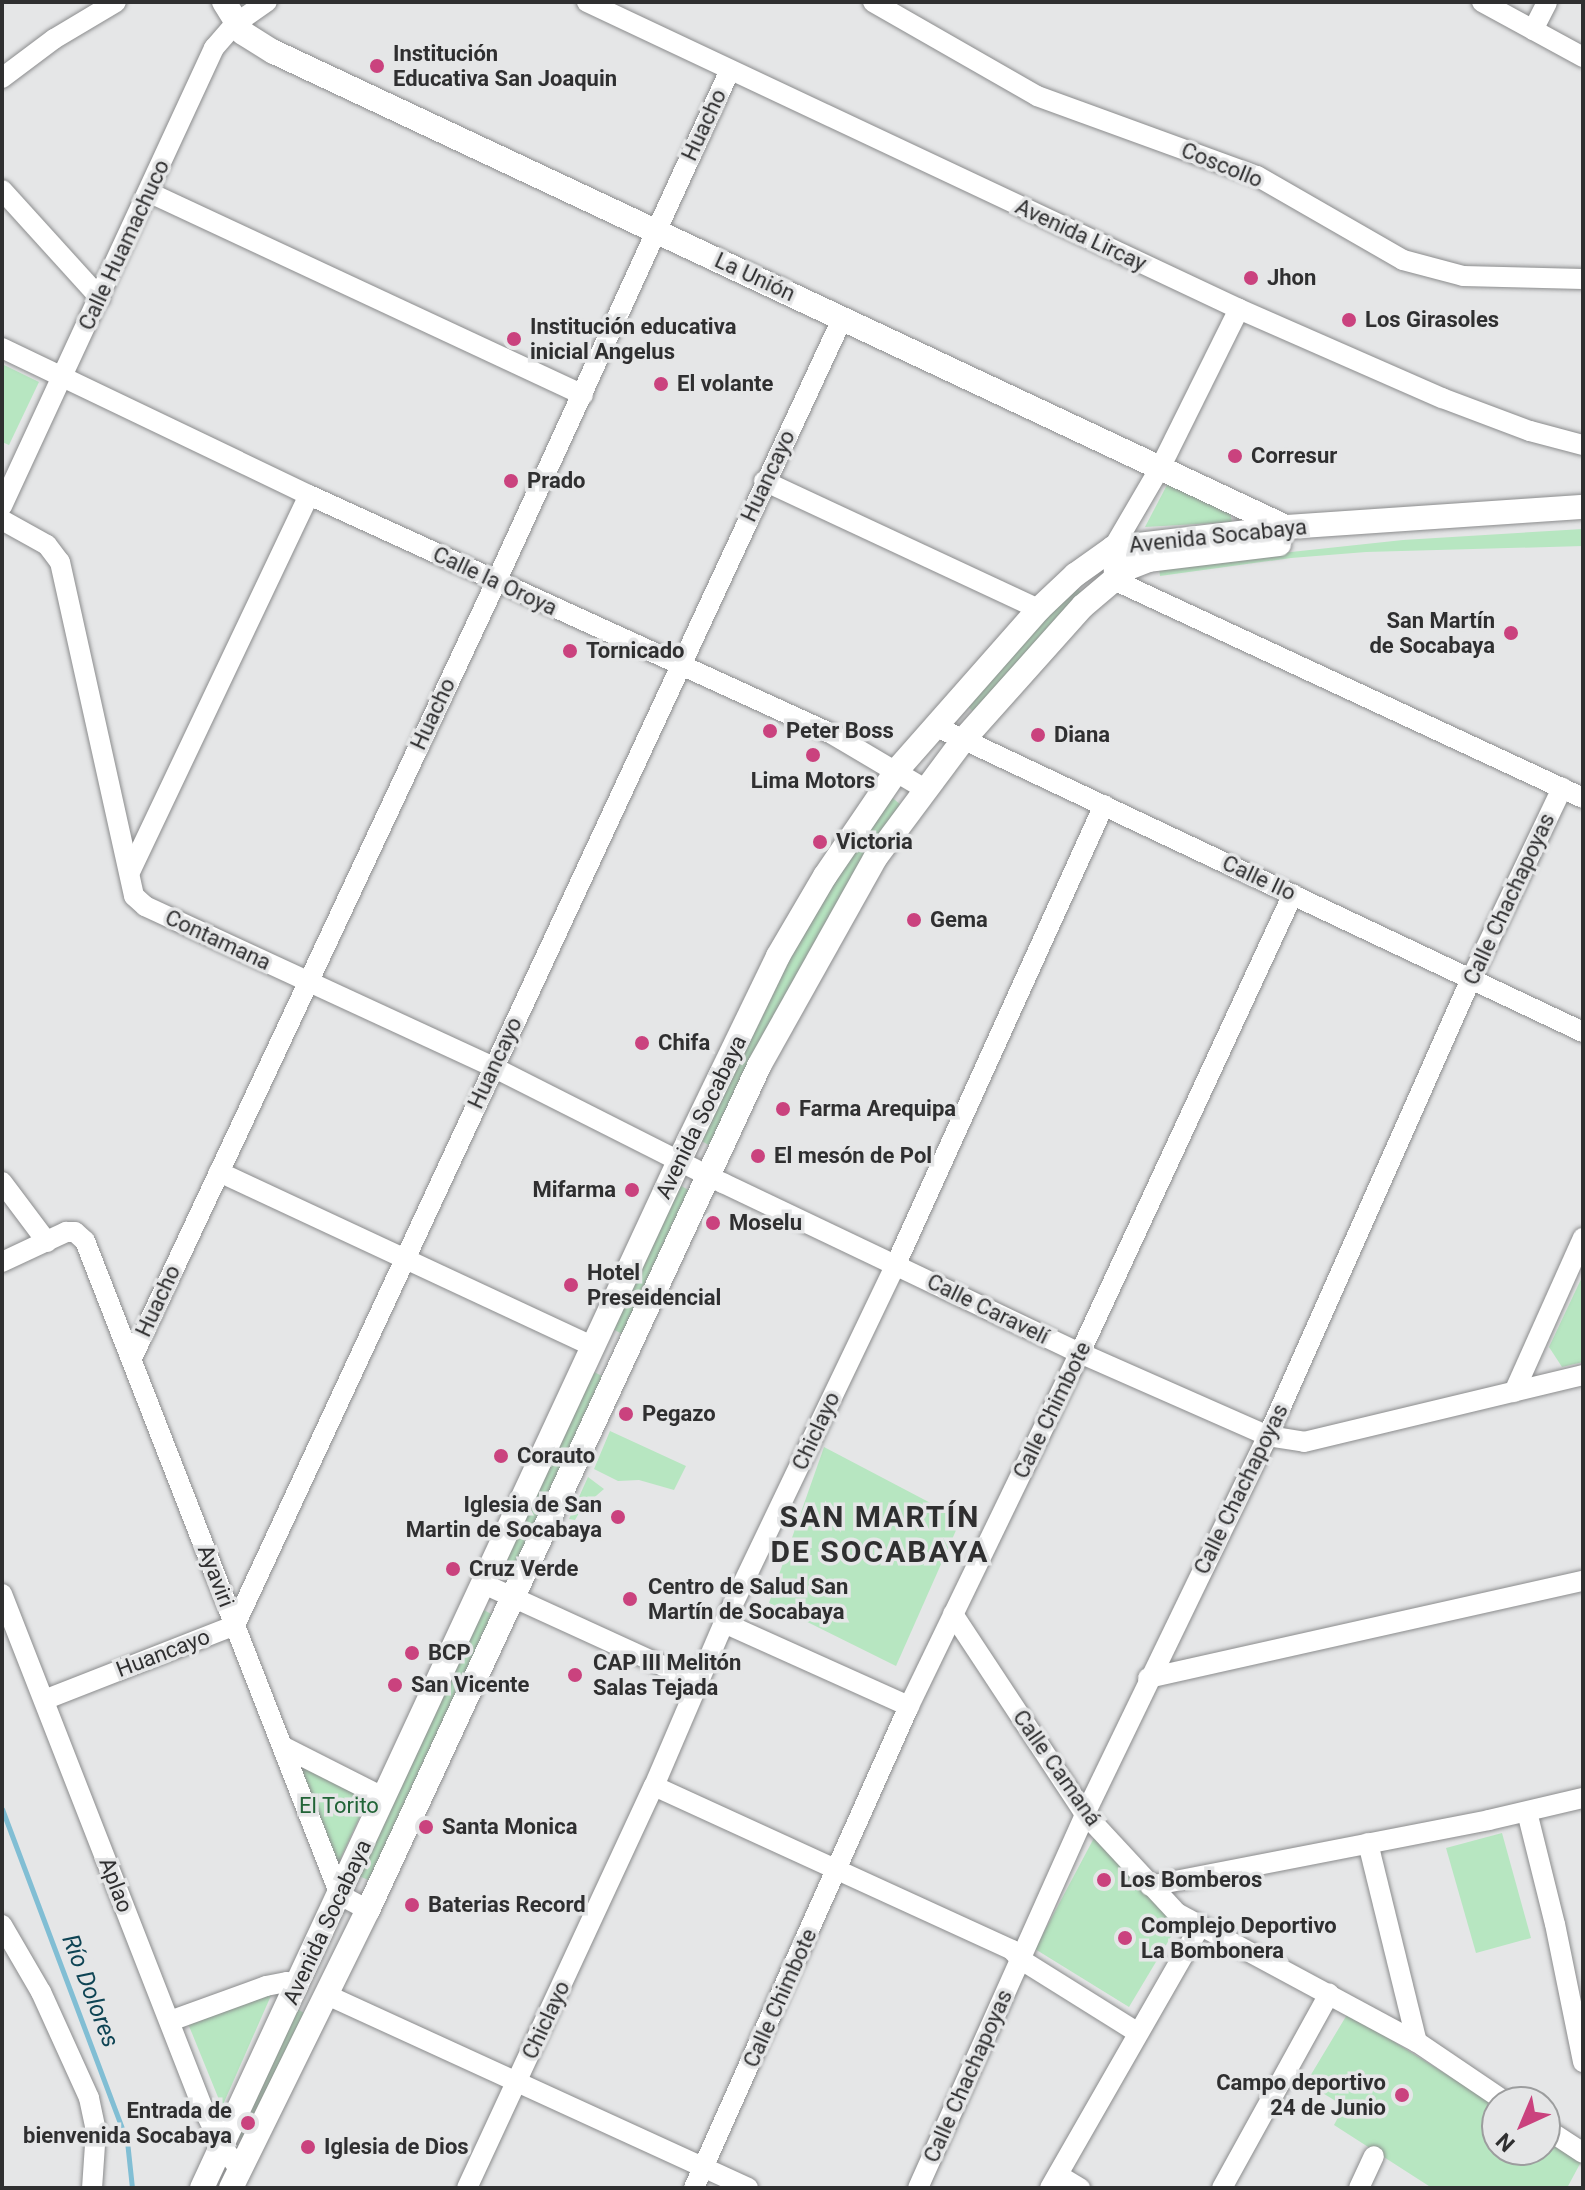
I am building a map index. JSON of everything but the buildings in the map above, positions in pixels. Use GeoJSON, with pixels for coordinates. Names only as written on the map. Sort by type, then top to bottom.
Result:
{"type":"FeatureCollection","features":[{"type":"Feature","properties":{"kind":"main road","name":"La Unión"},"geometry":{"type":"LineString","coordinates":[[230,13],[254,41],[274,52],[1161,466],[1288,535]]}},
{"type":"Feature","properties":{"kind":"main road","name":"Avenida Socabaya"},"geometry":{"type":"LineString","coordinates":[[202,2188],[680,1159],[794,927],[897,770],[1039,609],[1075,575],[1113,548],[1583,507]]}},
{"type":"Feature","properties":{"kind":"main road","name":"Avenida Socabaya"},"geometry":{"type":"LineString","coordinates":[[236,2180],[368,1910],[759,1066],[805,978],[876,857],[964,739],[1083,606],[1128,568],[1149,560],[1288,535],[1583,523]]}},
{"type":"Feature","properties":{"kind":"street"},"geometry":{"type":"LineString","coordinates":[[2,78],[54,39],[116,2]]}},
{"type":"Feature","properties":{"kind":"street","name":"Calle Huamachuco"},"geometry":{"type":"LineString","coordinates":[[2,506],[230,13],[267,2]]}},
{"type":"Feature","properties":{"kind":"street","name":"Avenida Lircay"},"geometry":{"type":"LineString","coordinates":[[587,2],[1239,309],[1442,398],[1530,431],[1583,445]]}},
{"type":"Feature","properties":{"kind":"street","name":"Coscollo"},"geometry":{"type":"LineString","coordinates":[[873,2],[1037,96],[1257,176],[1403,260],[1463,276],[1583,279]]}},
{"type":"Feature","properties":{"kind":"street"},"geometry":{"type":"LineString","coordinates":[[1482,2],[1583,57]]}},
{"type":"Feature","properties":{"kind":"street"},"geometry":{"type":"LineString","coordinates":[[1533,30],[1547,2]]}},
{"type":"Feature","properties":{"kind":"street","name":"Huacho"},"geometry":{"type":"LineString","coordinates":[[133,1356],[583,395],[730,70]]}},
{"type":"Feature","properties":{"kind":"street"},"geometry":{"type":"LineString","coordinates":[[2,190],[100,298]]}},
{"type":"Feature","properties":{"kind":"street"},"geometry":{"type":"LineString","coordinates":[[148,192],[583,395]]}},
{"type":"Feature","properties":{"kind":"street"},"geometry":{"type":"LineString","coordinates":[[1239,309],[1161,466],[1113,548],[1114,580],[1583,798]]}},
{"type":"Feature","properties":{"kind":"street","name":"Huancayo"},"geometry":{"type":"LineString","coordinates":[[44,1700],[235,1625],[764,481],[843,317]]}},
{"type":"Feature","properties":{"kind":"street","name":"Calle la Oroya"},"geometry":{"type":"LineString","coordinates":[[2,348],[496,582],[832,734],[925,789]]}},
{"type":"Feature","properties":{"kind":"street"},"geometry":{"type":"LineString","coordinates":[[764,481],[1039,609]]}},
{"type":"Feature","properties":{"kind":"street"},"geometry":{"type":"LineString","coordinates":[[130,872],[309,495]]}},
{"type":"Feature","properties":{"kind":"street","name":"Contamana"},"geometry":{"type":"LineString","coordinates":[[2,520],[47,545],[60,562],[134,896],[145,906],[493,1067],[680,1159]]}},
{"type":"Feature","properties":{"kind":"street","name":"Calle Ilo"},"geometry":{"type":"LineString","coordinates":[[935,726],[1583,1032]]}},
{"type":"Feature","properties":{"kind":"street","name":"Calle Chachapoyas"},"geometry":{"type":"LineString","coordinates":[[918,2188],[1085,1814],[1148,1678],[1268,1436],[1471,979],[1562,788]]}},
{"type":"Feature","properties":{"kind":"street","name":"Chiclayo"},"geometry":{"type":"LineString","coordinates":[[467,2188],[654,1786],[724,1623],[896,1264],[1104,805]]}},
{"type":"Feature","properties":{"kind":"street","name":"Calle Chimbote"},"geometry":{"type":"LineString","coordinates":[[694,2188],[909,1706],[1080,1353],[1293,894]]}},
{"type":"Feature","properties":{"kind":"street","name":"Calle Caravelí"},"geometry":{"type":"LineString","coordinates":[[680,1159],[1080,1353],[1268,1436],[1304,1442],[1583,1375]]}},
{"type":"Feature","properties":{"kind":"street"},"geometry":{"type":"LineString","coordinates":[[219,1172],[594,1347]]}},
{"type":"Feature","properties":{"kind":"street"},"geometry":{"type":"LineString","coordinates":[[2,1182],[47,1242],[2,1262]]}},
{"type":"Feature","properties":{"kind":"street","name":"Ayaviri"},"geometry":{"type":"LineString","coordinates":[[47,1242],[66,1232],[75,1232],[85,1241],[133,1356],[340,1895]]}},
{"type":"Feature","properties":{"kind":"street"},"geometry":{"type":"LineString","coordinates":[[1514,1392],[1583,1238]]}},
{"type":"Feature","properties":{"kind":"street"},"geometry":{"type":"LineString","coordinates":[[1148,1678],[1583,1581]]}},
{"type":"Feature","properties":{"kind":"street"},"geometry":{"type":"LineString","coordinates":[[484,1584],[698,1682]]}},
{"type":"Feature","properties":{"kind":"street","name":"Aplao"},"geometry":{"type":"LineString","coordinates":[[2,1594],[202,2106],[236,2180]]}},
{"type":"Feature","properties":{"kind":"street","name":"Calle Camaná"},"geometry":{"type":"LineString","coordinates":[[953,1614],[1085,1814],[1177,1913],[1199,1928],[1417,2042],[1482,2086]]}},
{"type":"Feature","properties":{"kind":"street"},"geometry":{"type":"LineString","coordinates":[[724,1623],[909,1706]]}},
{"type":"Feature","properties":{"kind":"street"},"geometry":{"type":"LineString","coordinates":[[284,1747],[383,1797]]}},
{"type":"Feature","properties":{"kind":"street"},"geometry":{"type":"LineString","coordinates":[[654,1786],[1012,1950],[1020,1959],[1137,2032]]}},
{"type":"Feature","properties":{"kind":"street"},"geometry":{"type":"LineString","coordinates":[[1150,1886],[1527,1812],[1583,1798]]}},
{"type":"Feature","properties":{"kind":"street"},"geometry":{"type":"LineString","coordinates":[[1527,1812],[1555,1924],[1583,2062]]}},
{"type":"Feature","properties":{"kind":"street"},"geometry":{"type":"LineString","coordinates":[[1368,1843],[1417,2042]]}},
{"type":"Feature","properties":{"kind":"street"},"geometry":{"type":"LineString","coordinates":[[340,1895],[368,1910]]}},
{"type":"Feature","properties":{"kind":"street"},"geometry":{"type":"LineString","coordinates":[[2,1925],[41,1992],[91,2106],[96,2130],[92,2188]]}},
{"type":"Feature","properties":{"kind":"street"},"geometry":{"type":"LineString","coordinates":[[1080,2188],[1054,2181],[1199,1928]]}},
{"type":"Feature","properties":{"kind":"street"},"geometry":{"type":"LineString","coordinates":[[170,2021],[266,1986],[287,1982],[298,1986]]}},
{"type":"Feature","properties":{"kind":"street"},"geometry":{"type":"LineString","coordinates":[[1222,2188],[1329,1994]]}},
{"type":"Feature","properties":{"kind":"street"},"geometry":{"type":"LineString","coordinates":[[327,1995],[748,2188]]}},
{"type":"Feature","properties":{"kind":"street"},"geometry":{"type":"LineString","coordinates":[[1561,2139],[1583,2153]]}},
{"type":"Feature","properties":{"kind":"street"},"geometry":{"type":"LineString","coordinates":[[1359,2188],[1374,2156]]}},
{"type":"Feature","properties":{"kind":"green space"},"geometry":{"type":"Polygon","coordinates":[[[2,364],[39,382],[9,445],[2,442],[2,364]]]}},
{"type":"Feature","properties":{"kind":"green space"},"geometry":{"type":"Polygon","coordinates":[[[1168,483],[1230,513],[1232,522],[1145,527],[1168,483]]]}},
{"type":"Feature","properties":{"kind":"green space"},"geometry":{"type":"Polygon","coordinates":[[[1583,529],[1583,546],[1366,552],[1291,558],[1160,576],[1159,566],[1403,540],[1583,529]]]}},
{"type":"Feature","properties":{"kind":"green space"},"geometry":{"type":"Polygon","coordinates":[[[1074,585],[1083,594],[975,713],[965,704],[1074,585]]]}},
{"type":"Feature","properties":{"kind":"green space"},"geometry":{"type":"Polygon","coordinates":[[[889,795],[901,805],[712,1147],[700,1140],[792,948],[889,795]]]}},
{"type":"Feature","properties":{"kind":"green space"},"geometry":{"type":"Polygon","coordinates":[[[678,1184],[690,1191],[624,1335],[611,1328],[678,1184]]]}},
{"type":"Feature","properties":{"kind":"green space"},"geometry":{"type":"Polygon","coordinates":[[[1583,1275],[1583,1362],[1562,1367],[1549,1347],[1583,1275]]]}},
{"type":"Feature","properties":{"kind":"green space"},"geometry":{"type":"Polygon","coordinates":[[[590,1370],[604,1377],[513,1574],[500,1567],[590,1370]]]}},
{"type":"Feature","properties":{"kind":"green space"},"geometry":{"type":"Polygon","coordinates":[[[610,1431],[686,1466],[674,1490],[639,1480],[618,1481],[594,1469],[610,1431]]]}},
{"type":"Feature","properties":{"kind":"green space"},"geometry":{"type":"Polygon","coordinates":[[[824,1447],[961,1519],[896,1666],[769,1603],[824,1447]]]}},
{"type":"Feature","properties":{"kind":"green space"},"geometry":{"type":"Polygon","coordinates":[[[588,1477],[604,1489],[582,1508],[575,1520],[569,1519],[588,1477]]]}},
{"type":"Feature","properties":{"kind":"green space"},"geometry":{"type":"Polygon","coordinates":[[[482,1609],[495,1616],[373,1882],[359,1876],[482,1609]]]}},
{"type":"Feature","properties":{"kind":"green space","name":"El Torito"},"geometry":{"type":"Polygon","coordinates":[[[294,1757],[370,1795],[337,1866],[294,1757]]]}},
{"type":"Feature","properties":{"kind":"green space"},"geometry":{"type":"Polygon","coordinates":[[[1502,1833],[1531,1938],[1476,1953],[1446,1848],[1502,1833]]]}},
{"type":"Feature","properties":{"kind":"green space","name":"Los Bomberos"},"geometry":{"type":"Polygon","coordinates":[[[1095,1836],[1178,1925],[1129,2007],[1035,1949],[1095,1836]]]}},
{"type":"Feature","properties":{"kind":"green space"},"geometry":{"type":"Polygon","coordinates":[[[273,1991],[222,2107],[187,2021],[273,1991]]]}},
{"type":"Feature","properties":{"kind":"green space"},"geometry":{"type":"Polygon","coordinates":[[[297,2009],[308,2015],[245,2140],[238,2137],[297,2009]]]}},
{"type":"Feature","properties":{"kind":"green space","name":"Campo deportivo 24 de Junio"},"geometry":{"type":"Polygon","coordinates":[[[1348,2013],[1481,2096],[1481,2166],[1561,2166],[1561,2147],[1582,2160],[1567,2188],[1432,2188],[1334,2125],[1344,2106],[1306,2083],[1348,2013]]]}},
{"type":"Feature","properties":{"kind":"waterway","name":"Río Dolores"},"geometry":{"type":"LineString","coordinates":[[2,1809],[127,2141],[132,2188]]}},
{"type":"Feature","properties":{"kind":"place","name":"Institución Educativa San Joaquin"},"geometry":{"type":"Point","coordinates":[377,66]}},
{"type":"Feature","properties":{"kind":"place","name":"Jhon"},"geometry":{"type":"Point","coordinates":[1251,278]}},
{"type":"Feature","properties":{"kind":"place","name":"Los Girasoles"},"geometry":{"type":"Point","coordinates":[1349,320]}},
{"type":"Feature","properties":{"kind":"place","name":"Institución educativa inicial Angelus"},"geometry":{"type":"Point","coordinates":[514,339]}},
{"type":"Feature","properties":{"kind":"place","name":"El volante"},"geometry":{"type":"Point","coordinates":[661,384]}},
{"type":"Feature","properties":{"kind":"place","name":"Corresur"},"geometry":{"type":"Point","coordinates":[1235,456]}},
{"type":"Feature","properties":{"kind":"place","name":"Prado"},"geometry":{"type":"Point","coordinates":[511,481]}},
{"type":"Feature","properties":{"kind":"place","name":"San Martín de Socabaya"},"geometry":{"type":"Point","coordinates":[1511,633]}},
{"type":"Feature","properties":{"kind":"place","name":"Tornicado"},"geometry":{"type":"Point","coordinates":[570,651]}},
{"type":"Feature","properties":{"kind":"place","name":"Peter Boss"},"geometry":{"type":"Point","coordinates":[770,731]}},
{"type":"Feature","properties":{"kind":"place","name":"Diana"},"geometry":{"type":"Point","coordinates":[1038,735]}},
{"type":"Feature","properties":{"kind":"place","name":"Lima Motors"},"geometry":{"type":"Point","coordinates":[813,755]}},
{"type":"Feature","properties":{"kind":"place","name":"Victoria"},"geometry":{"type":"Point","coordinates":[820,842]}},
{"type":"Feature","properties":{"kind":"place","name":"Gema"},"geometry":{"type":"Point","coordinates":[914,920]}},
{"type":"Feature","properties":{"kind":"place","name":"Chifa"},"geometry":{"type":"Point","coordinates":[642,1043]}},
{"type":"Feature","properties":{"kind":"place","name":"Farma Arequipa"},"geometry":{"type":"Point","coordinates":[783,1109]}},
{"type":"Feature","properties":{"kind":"place","name":"El mesón de Pol"},"geometry":{"type":"Point","coordinates":[758,1156]}},
{"type":"Feature","properties":{"kind":"place","name":"Mifarma"},"geometry":{"type":"Point","coordinates":[632,1190]}},
{"type":"Feature","properties":{"kind":"place","name":"Moselu"},"geometry":{"type":"Point","coordinates":[713,1223]}},
{"type":"Feature","properties":{"kind":"place","name":"Hotel Preseidencial"},"geometry":{"type":"Point","coordinates":[571,1285]}},
{"type":"Feature","properties":{"kind":"place","name":"Pegazo"},"geometry":{"type":"Point","coordinates":[626,1414]}},
{"type":"Feature","properties":{"kind":"place","name":"Corauto"},"geometry":{"type":"Point","coordinates":[501,1456]}},
{"type":"Feature","properties":{"kind":"place","name":"Iglesia de San Martin de Socabaya"},"geometry":{"type":"Point","coordinates":[618,1517]}},
{"type":"Feature","properties":{"kind":"place","name":"Cruz Verde"},"geometry":{"type":"Point","coordinates":[453,1569]}},
{"type":"Feature","properties":{"kind":"place","name":"Centro de Salud San Martín de Socabaya"},"geometry":{"type":"Point","coordinates":[630,1599]}},
{"type":"Feature","properties":{"kind":"place","name":"BCP"},"geometry":{"type":"Point","coordinates":[412,1653]}},
{"type":"Feature","properties":{"kind":"place","name":"CAP III Melitón Salas Tejada"},"geometry":{"type":"Point","coordinates":[575,1675]}},
{"type":"Feature","properties":{"kind":"place","name":"San Vicente"},"geometry":{"type":"Point","coordinates":[395,1685]}},
{"type":"Feature","properties":{"kind":"place","name":"Santa Monica"},"geometry":{"type":"Point","coordinates":[426,1827]}},
{"type":"Feature","properties":{"kind":"place","name":"Los Bomberos"},"geometry":{"type":"Point","coordinates":[1104,1880]}},
{"type":"Feature","properties":{"kind":"place","name":"Baterias Record"},"geometry":{"type":"Point","coordinates":[412,1905]}},
{"type":"Feature","properties":{"kind":"place","name":"Complejo Deportivo La Bombonera"},"geometry":{"type":"Point","coordinates":[1125,1938]}},
{"type":"Feature","properties":{"kind":"place","name":"Campo deportivo 24 de Junio"},"geometry":{"type":"Point","coordinates":[1402,2095]}},
{"type":"Feature","properties":{"kind":"place","name":"Entrada de bienvenida Socabaya"},"geometry":{"type":"Point","coordinates":[248,2123]}},
{"type":"Feature","properties":{"kind":"place","name":"Iglesia de Dios"},"geometry":{"type":"Point","coordinates":[308,2147]}},
{"type":"Feature","properties":{"kind":"district","name":"SAN MARTÍN DE SOCABAYA"},"geometry":{"type":"Point","coordinates":[880,1534]}}]}
